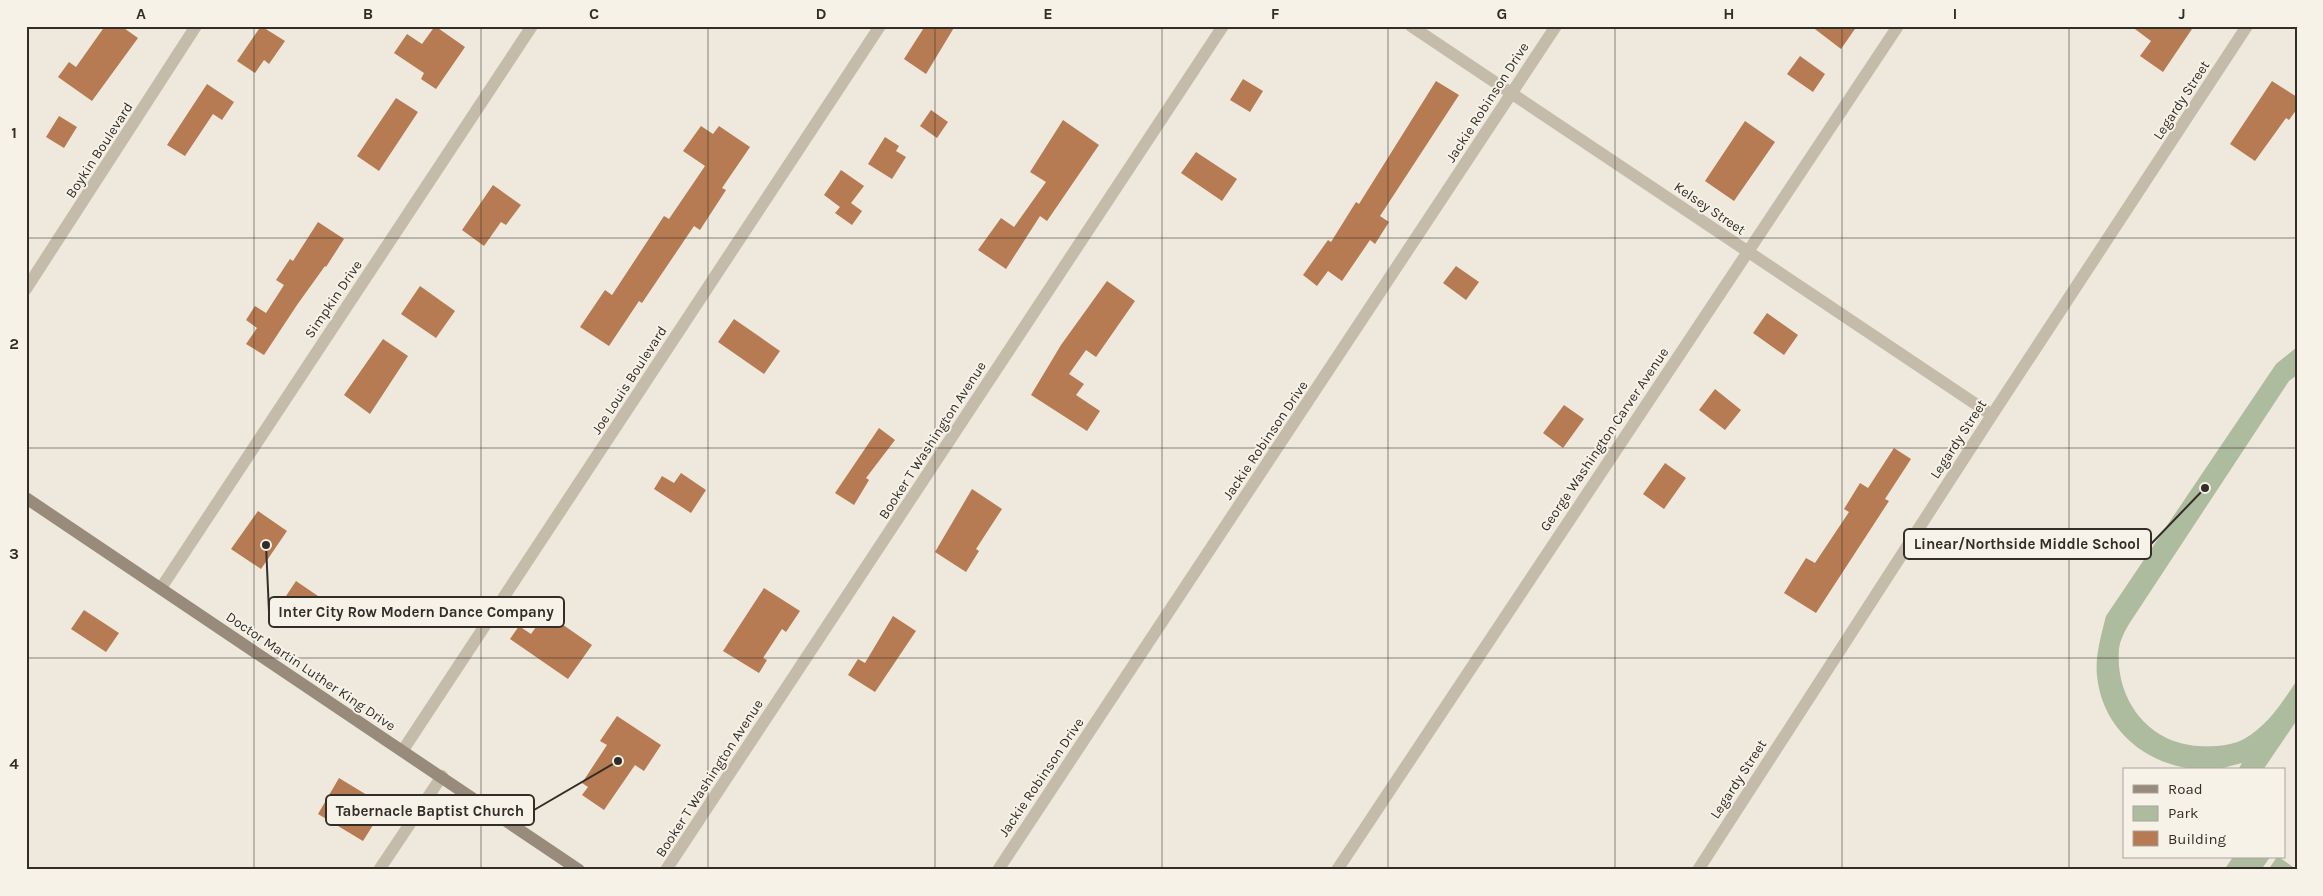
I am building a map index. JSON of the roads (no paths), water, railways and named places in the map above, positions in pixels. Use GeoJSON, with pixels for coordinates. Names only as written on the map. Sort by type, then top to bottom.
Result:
{"type":"FeatureCollection","features":[{"type":"Feature","properties":{"kind":"main road","name":"Doctor Martin Luther King Drive"},"geometry":{"type":"LineString","coordinates":[[26,498],[404,750],[579,870]]}},
{"type":"Feature","properties":{"kind":"street","name":"Boykin Boulevard"},"geometry":{"type":"LineString","coordinates":[[26,289],[196,26]]}},
{"type":"Feature","properties":{"kind":"street","name":"Simpkin Drive"},"geometry":{"type":"LineString","coordinates":[[161,588],[532,26]]}},
{"type":"Feature","properties":{"kind":"street","name":"Joe Louis Boulevard"},"geometry":{"type":"LineString","coordinates":[[404,750],[880,26]]}},
{"type":"Feature","properties":{"kind":"street","name":"Booker T Washington Avenue"},"geometry":{"type":"LineString","coordinates":[[666,870],[1223,26]]}},
{"type":"Feature","properties":{"kind":"street","name":"Kelsey Street"},"geometry":{"type":"LineString","coordinates":[[1411,26],[1992,415]]}},
{"type":"Feature","properties":{"kind":"street","name":"Jackie Robinson Drive"},"geometry":{"type":"LineString","coordinates":[[998,870],[1556,26]]}},
{"type":"Feature","properties":{"kind":"street","name":"George Washington Carver Avenue"},"geometry":{"type":"LineString","coordinates":[[1337,870],[1898,26]]}},
{"type":"Feature","properties":{"kind":"street","name":"Legardy Street"},"geometry":{"type":"LineString","coordinates":[[1698,870],[1992,415],[2248,26]]}},
{"type":"Feature","properties":{"kind":"street"},"geometry":{"type":"LineString","coordinates":[[379,870],[442,776]]}},
{"type":"Feature","properties":{"kind":"place","name":"Linear/Northside Middle School"},"geometry":{"type":"Point","coordinates":[2205,488]}},
{"type":"Feature","properties":{"kind":"place","name":"Inter City Row Modern Dance Company"},"geometry":{"type":"Point","coordinates":[266,545]}},
{"type":"Feature","properties":{"kind":"place","name":"Tabernacle Baptist Church"},"geometry":{"type":"Point","coordinates":[618,761]}}]}
